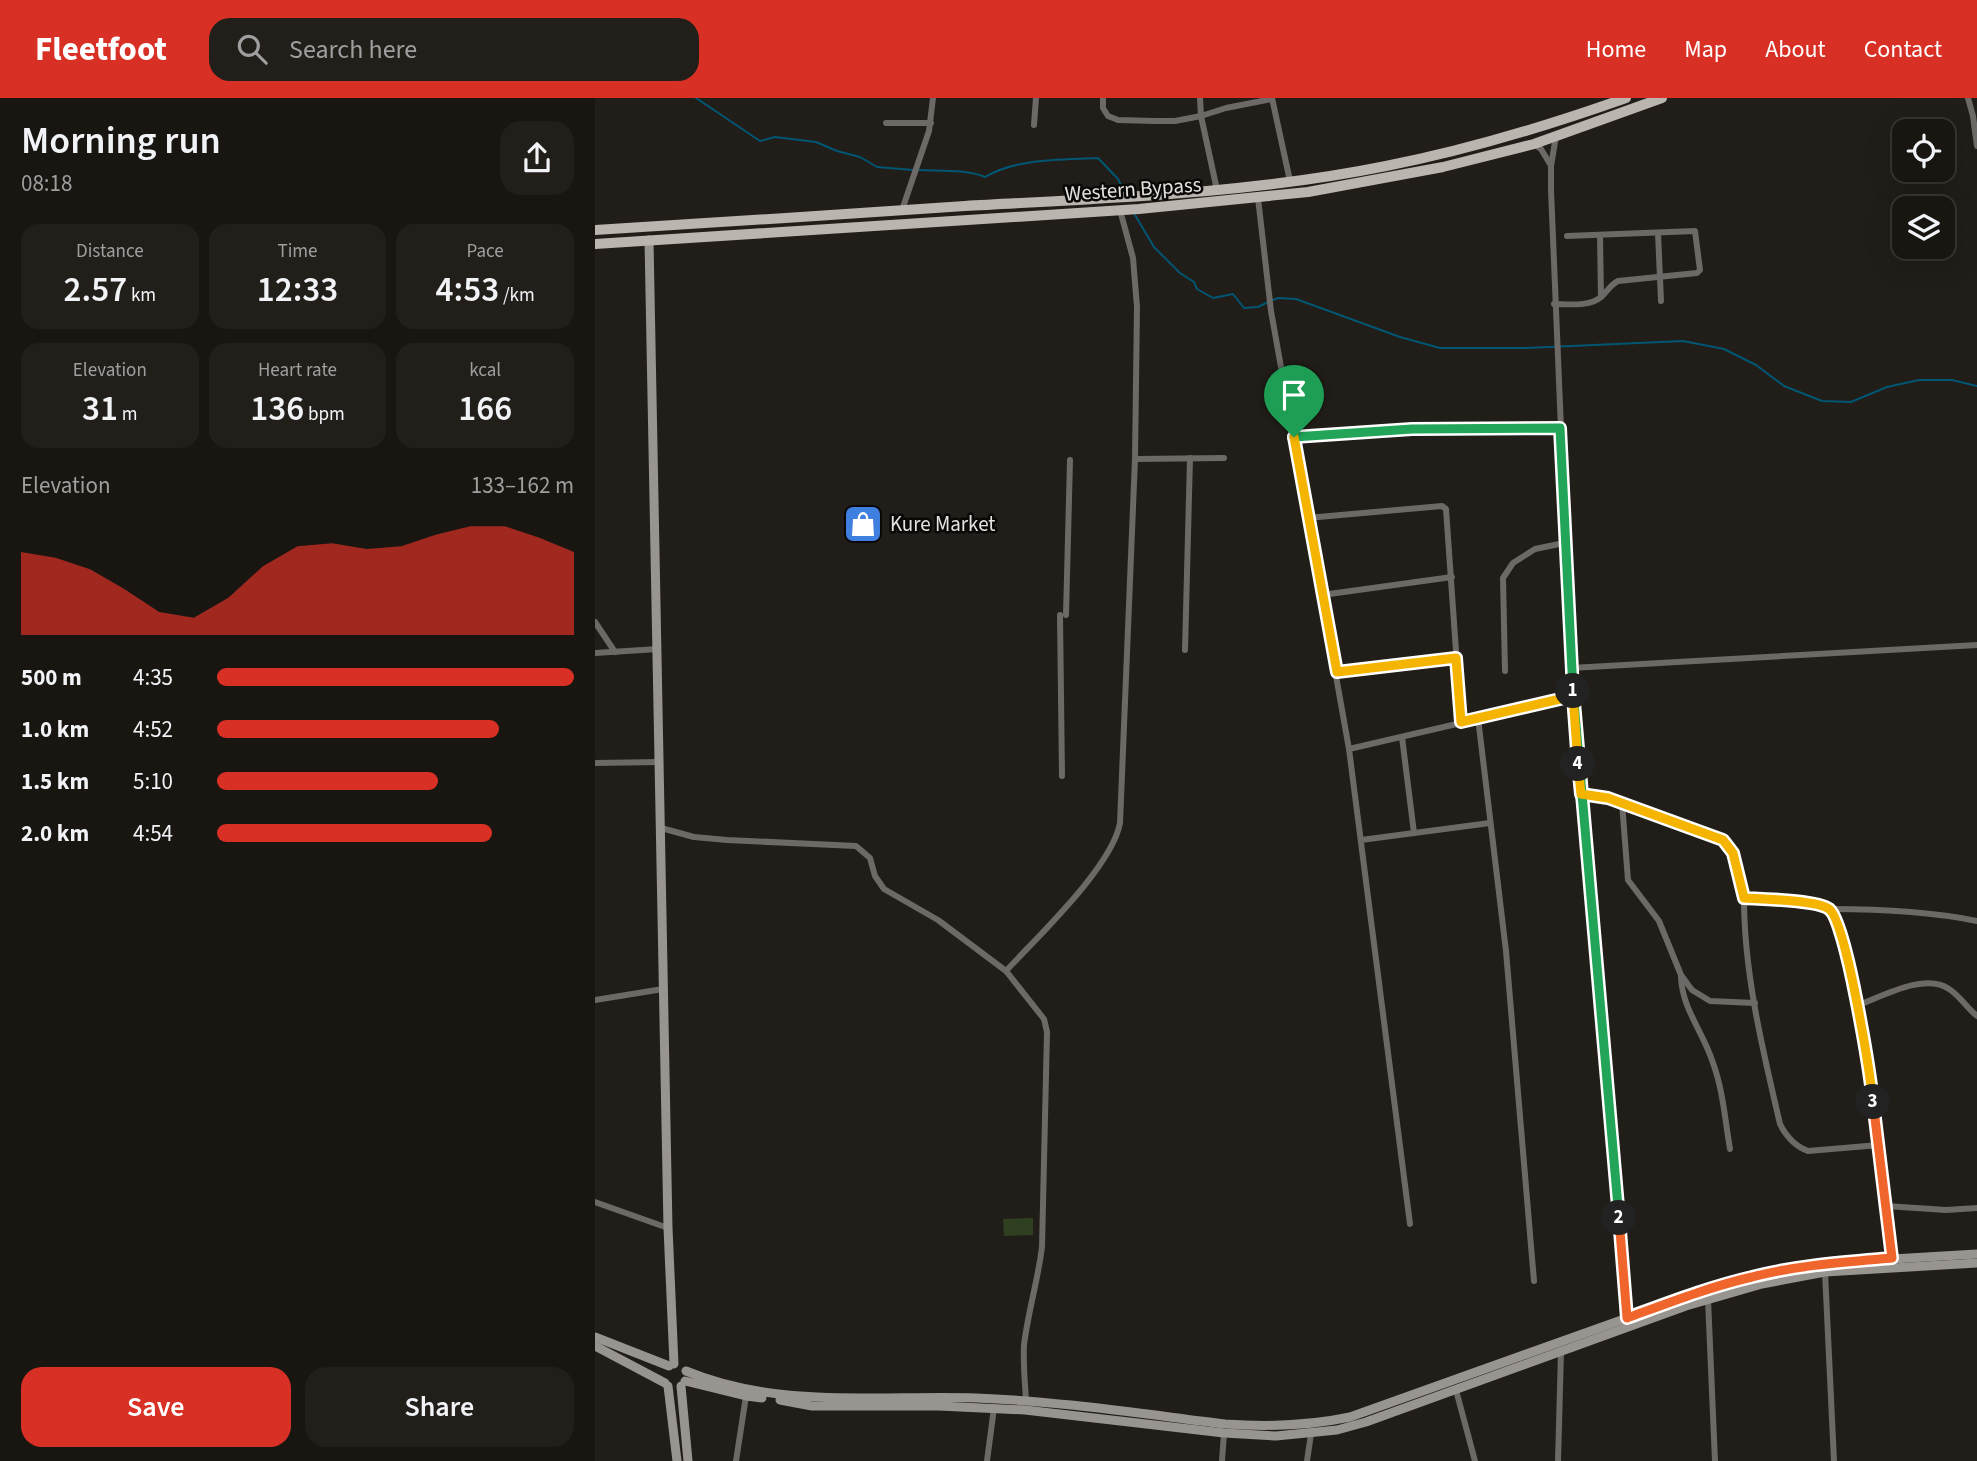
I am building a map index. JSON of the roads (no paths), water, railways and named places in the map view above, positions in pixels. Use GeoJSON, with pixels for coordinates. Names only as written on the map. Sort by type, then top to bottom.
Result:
{"type":"FeatureCollection","features":[{"type":"Feature","properties":{"kind":"main road","name":"Western Bypass"},"geometry":{"type":"LineString","coordinates":[[595,230],[1131,197],[1290,181],[1386,166],[1440,154],[1539,129],[1626,98]]}},
{"type":"Feature","properties":{"kind":"main road","name":"Western Bypass"},"geometry":{"type":"LineString","coordinates":[[595,244],[1139,209],[1258,198],[1390,178],[1534,144],[1662,98]]}},
{"type":"Feature","properties":{"kind":"main road"},"geometry":{"type":"LineString","coordinates":[[649,240],[667,1228],[672,1365]]}},
{"type":"Feature","properties":{"kind":"main road"},"geometry":{"type":"LineString","coordinates":[[684,1379],[746,1396],[812,1406],[995,1408],[1224,1433],[1276,1436],[1311,1434],[1366,1422],[1456,1390],[1561,1352],[1718,1286],[1751,1277],[1824,1263],[1977,1254]]}},
{"type":"Feature","properties":{"kind":"main road"},"geometry":{"type":"LineString","coordinates":[[684,1379],[783,1395],[1026,1401],[1225,1424],[1299,1426],[1350,1417],[1628,1322],[1762,1284],[1825,1272],[1977,1263]]}},
{"type":"Feature","properties":{"kind":"main road"},"geometry":{"type":"LineString","coordinates":[[595,1337],[672,1365],[679,1365],[684,1379],[688,1461]]}},
{"type":"Feature","properties":{"kind":"main road"},"geometry":{"type":"LineString","coordinates":[[595,1346],[677,1388],[684,1379]]}},
{"type":"Feature","properties":{"kind":"main road"},"geometry":{"type":"LineString","coordinates":[[672,1365],[664,1371],[677,1461]]}},
{"type":"Feature","properties":{"kind":"street"},"geometry":{"type":"LineString","coordinates":[[902,210],[914,181],[931,123],[933,98]]}},
{"type":"Feature","properties":{"kind":"street"},"geometry":{"type":"LineString","coordinates":[[1034,125],[1036,98]]}},
{"type":"Feature","properties":{"kind":"street"},"geometry":{"type":"LineString","coordinates":[[1103,98],[1103,108],[1108,116],[1118,120],[1175,121],[1272,99],[1290,181]]}},
{"type":"Feature","properties":{"kind":"street"},"geometry":{"type":"LineString","coordinates":[[1200,98],[1201,116],[1217,190]]}},
{"type":"Feature","properties":{"kind":"street"},"geometry":{"type":"LineString","coordinates":[[1968,98],[1977,146]]}},
{"type":"Feature","properties":{"kind":"street"},"geometry":{"type":"LineString","coordinates":[[886,123],[931,123]]}},
{"type":"Feature","properties":{"kind":"street"},"geometry":{"type":"LineString","coordinates":[[1556,136],[1551,166],[1554,304],[1571,668],[1628,1322]]}},
{"type":"Feature","properties":{"kind":"street"},"geometry":{"type":"LineString","coordinates":[[1534,144],[1551,166]]}},
{"type":"Feature","properties":{"kind":"street"},"geometry":{"type":"LineString","coordinates":[[1258,198],[1271,309],[1349,749],[1410,1224]]}},
{"type":"Feature","properties":{"kind":"street"},"geometry":{"type":"LineString","coordinates":[[1006,971],[1065,909],[1113,845],[1118,834],[1135,458],[1136,286],[1123,210]]}},
{"type":"Feature","properties":{"kind":"street"},"geometry":{"type":"LineString","coordinates":[[1554,304],[1592,303],[1614,282],[1659,275],[1697,273],[1700,268],[1695,230],[1567,236]]}},
{"type":"Feature","properties":{"kind":"street"},"geometry":{"type":"LineString","coordinates":[[1658,233],[1661,301]]}},
{"type":"Feature","properties":{"kind":"street"},"geometry":{"type":"LineString","coordinates":[[1600,235],[1601,297]]}},
{"type":"Feature","properties":{"kind":"street"},"geometry":{"type":"LineString","coordinates":[[1294,437],[1412,429],[1560,428]]}},
{"type":"Feature","properties":{"kind":"street"},"geometry":{"type":"LineString","coordinates":[[1135,458],[1224,458]]}},
{"type":"Feature","properties":{"kind":"street"},"geometry":{"type":"LineString","coordinates":[[1185,650],[1190,458]]}},
{"type":"Feature","properties":{"kind":"street"},"geometry":{"type":"LineString","coordinates":[[1062,776],[1063,615],[1070,460]]}},
{"type":"Feature","properties":{"kind":"street"},"geometry":{"type":"LineString","coordinates":[[1307,518],[1442,506],[1447,512],[1461,722]]}},
{"type":"Feature","properties":{"kind":"street"},"geometry":{"type":"LineString","coordinates":[[1505,671],[1503,578],[1513,563],[1535,549],[1565,543]]}},
{"type":"Feature","properties":{"kind":"street"},"geometry":{"type":"LineString","coordinates":[[1322,595],[1452,578]]}},
{"type":"Feature","properties":{"kind":"street"},"geometry":{"type":"LineString","coordinates":[[595,622],[615,652]]}},
{"type":"Feature","properties":{"kind":"street"},"geometry":{"type":"LineString","coordinates":[[1571,668],[1977,645]]}},
{"type":"Feature","properties":{"kind":"street"},"geometry":{"type":"LineString","coordinates":[[595,653],[658,649]]}},
{"type":"Feature","properties":{"kind":"street"},"geometry":{"type":"LineString","coordinates":[[1337,672],[1456,658]]}},
{"type":"Feature","properties":{"kind":"street"},"geometry":{"type":"LineString","coordinates":[[1349,749],[1573,696]]}},
{"type":"Feature","properties":{"kind":"street"},"geometry":{"type":"LineString","coordinates":[[1478,718],[1506,951],[1534,1281]]}},
{"type":"Feature","properties":{"kind":"street"},"geometry":{"type":"LineString","coordinates":[[1402,737],[1414,833]]}},
{"type":"Feature","properties":{"kind":"street"},"geometry":{"type":"LineString","coordinates":[[595,763],[660,762]]}},
{"type":"Feature","properties":{"kind":"street"},"geometry":{"type":"LineString","coordinates":[[1581,794],[1600,796],[1622,803],[1723,840],[1733,853],[1744,898],[1744,929],[1755,1003],[1768,1073],[1784,1133],[1799,1147],[1808,1151],[1879,1145]]}},
{"type":"Feature","properties":{"kind":"street"},"geometry":{"type":"LineString","coordinates":[[1622,803],[1628,880],[1659,921],[1681,975],[1692,990],[1710,1000],[1755,1003]]}},
{"type":"Feature","properties":{"kind":"street"},"geometry":{"type":"LineString","coordinates":[[1361,840],[1490,824]]}},
{"type":"Feature","properties":{"kind":"street"},"geometry":{"type":"LineString","coordinates":[[661,828],[694,837],[856,846],[870,858],[875,876],[884,889],[938,920],[1006,971],[1047,1025],[1042,1247],[1024,1347],[1026,1401]]}},
{"type":"Feature","properties":{"kind":"street"},"geometry":{"type":"LineString","coordinates":[[1744,898],[1816,904],[1831,909],[1923,912],[1977,921]]}},
{"type":"Feature","properties":{"kind":"street"},"geometry":{"type":"LineString","coordinates":[[1831,909],[1838,919],[1869,1066],[1892,1258]]}},
{"type":"Feature","properties":{"kind":"street"},"geometry":{"type":"LineString","coordinates":[[1681,975],[1683,1000],[1714,1065],[1730,1149]]}},
{"type":"Feature","properties":{"kind":"street"},"geometry":{"type":"LineString","coordinates":[[1856,1006],[1905,988],[1932,982],[1949,989],[1977,1016]]}},
{"type":"Feature","properties":{"kind":"street"},"geometry":{"type":"LineString","coordinates":[[595,1000],[663,989]]}},
{"type":"Feature","properties":{"kind":"street"},"geometry":{"type":"LineString","coordinates":[[595,1202],[667,1228]]}},
{"type":"Feature","properties":{"kind":"street"},"geometry":{"type":"LineString","coordinates":[[1886,1206],[1946,1210],[1977,1208]]}},
{"type":"Feature","properties":{"kind":"street"},"geometry":{"type":"LineString","coordinates":[[1825,1272],[1834,1461]]}},
{"type":"Feature","properties":{"kind":"street"},"geometry":{"type":"LineString","coordinates":[[1708,1298],[1715,1461]]}},
{"type":"Feature","properties":{"kind":"street"},"geometry":{"type":"LineString","coordinates":[[1558,1461],[1561,1352]]}},
{"type":"Feature","properties":{"kind":"street"},"geometry":{"type":"LineString","coordinates":[[1456,1390],[1475,1461]]}},
{"type":"Feature","properties":{"kind":"street"},"geometry":{"type":"LineString","coordinates":[[736,1461],[746,1396]]}},
{"type":"Feature","properties":{"kind":"street"},"geometry":{"type":"LineString","coordinates":[[987,1461],[995,1408]]}},
{"type":"Feature","properties":{"kind":"street"},"geometry":{"type":"LineString","coordinates":[[1222,1461],[1224,1433]]}},
{"type":"Feature","properties":{"kind":"street"},"geometry":{"type":"LineString","coordinates":[[1307,1461],[1311,1434]]}},
{"type":"Feature","properties":{"kind":"waterway"},"geometry":{"type":"LineString","coordinates":[[696,98],[760,141],[775,137],[816,142],[860,157],[877,167],[913,170]]}},
{"type":"Feature","properties":{"kind":"waterway"},"geometry":{"type":"LineString","coordinates":[[919,170],[962,172],[985,177],[1025,163],[1098,158],[1118,179],[1125,194]]}},
{"type":"Feature","properties":{"kind":"waterway"},"geometry":{"type":"LineString","coordinates":[[1135,215],[1154,247],[1180,273],[1194,282],[1197,289],[1213,298],[1233,294],[1244,308],[1258,307],[1268,302]]}},
{"type":"Feature","properties":{"kind":"waterway"},"geometry":{"type":"LineString","coordinates":[[1273,300],[1296,299],[1400,337],[1440,348],[1527,348],[1683,341],[1724,349],[1756,365],[1784,386],[1822,401],[1851,402],[1887,387],[1919,380],[1952,380],[1977,386]]}},
{"type":"Feature","properties":{"kind":"place","name":"Kure Market"},"geometry":{"type":"Point","coordinates":[863,524]}}]}
